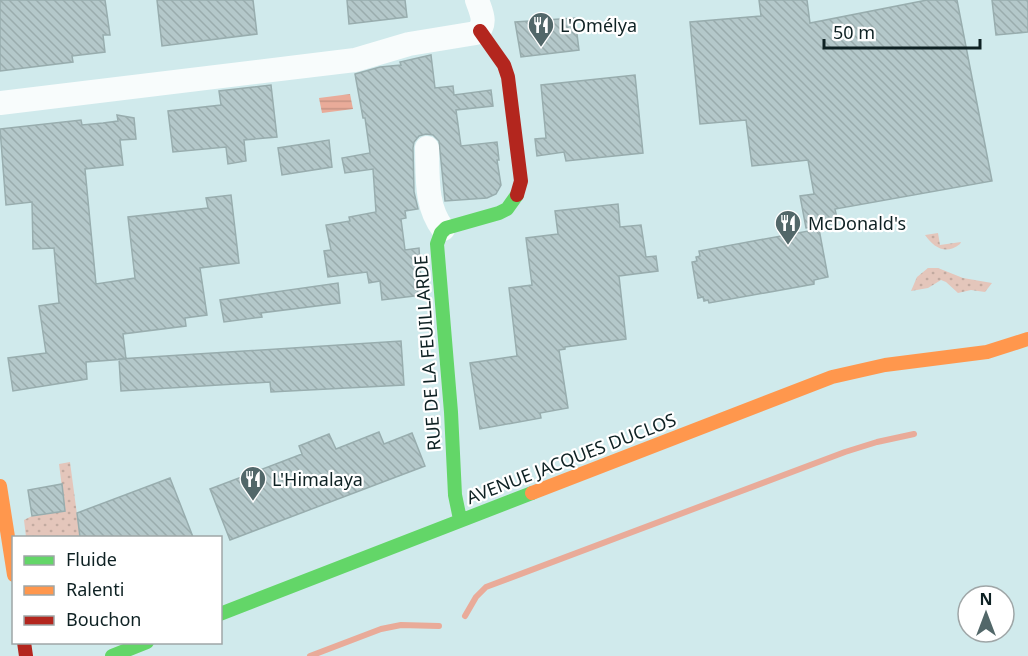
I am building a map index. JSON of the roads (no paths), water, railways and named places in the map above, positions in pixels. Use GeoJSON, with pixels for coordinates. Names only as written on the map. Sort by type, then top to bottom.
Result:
{"type":"FeatureCollection","features":[{"type":"Feature","properties":{"kind":"main road"},"geometry":{"type":"LineString","coordinates":[[443,229],[450,225],[501,213],[515,202],[519,193],[519,163],[508,77],[504,65],[480,31]]}},
{"type":"Feature","properties":{"kind":"main road","name":"RUE DE LA FEUILLARDE"},"geometry":{"type":"LineString","coordinates":[[443,229],[438,244],[438,258],[451,411],[455,495],[460,519]]}},
{"type":"Feature","properties":{"kind":"main road","name":"AVENUE JACQUES DUCLOS"},"geometry":{"type":"LineString","coordinates":[[222,613],[460,519],[832,377],[885,365],[987,352],[1028,339]]}},
{"type":"Feature","properties":{"kind":"main road","name":"AVENUE JACQUES DUCLOS"},"geometry":{"type":"LineString","coordinates":[[941,358],[1008,358]]}},
{"type":"Feature","properties":{"kind":"main road"},"geometry":{"type":"LineString","coordinates":[[0,486],[12,562]]}},
{"type":"Feature","properties":{"kind":"main road"},"geometry":{"type":"LineString","coordinates":[[112,656],[142,644]]}},
{"type":"Feature","properties":{"kind":"street"},"geometry":{"type":"LineString","coordinates":[[0,102],[355,60],[409,44],[463,36],[480,31],[483,20],[477,0]]}},
{"type":"Feature","properties":{"kind":"street"},"geometry":{"type":"LineString","coordinates":[[427,148],[430,202],[435,218],[443,229]]}},
{"type":"Feature","properties":{"kind":"waterway"},"geometry":{"type":"LineString","coordinates":[[465,616],[476,597],[486,587],[845,452],[914,434]]}},
{"type":"Feature","properties":{"kind":"waterway"},"geometry":{"type":"LineString","coordinates":[[310,656],[381,629],[401,625],[439,626]]}},
{"type":"Feature","properties":{"kind":"place","name":"L'Omélya"},"geometry":{"type":"Point","coordinates":[541,48]}},
{"type":"Feature","properties":{"kind":"place","name":"McDonald's"},"geometry":{"type":"Point","coordinates":[788,246]}},
{"type":"Feature","properties":{"kind":"place","name":"L'Himalaya"},"geometry":{"type":"Point","coordinates":[253,502]}}]}
